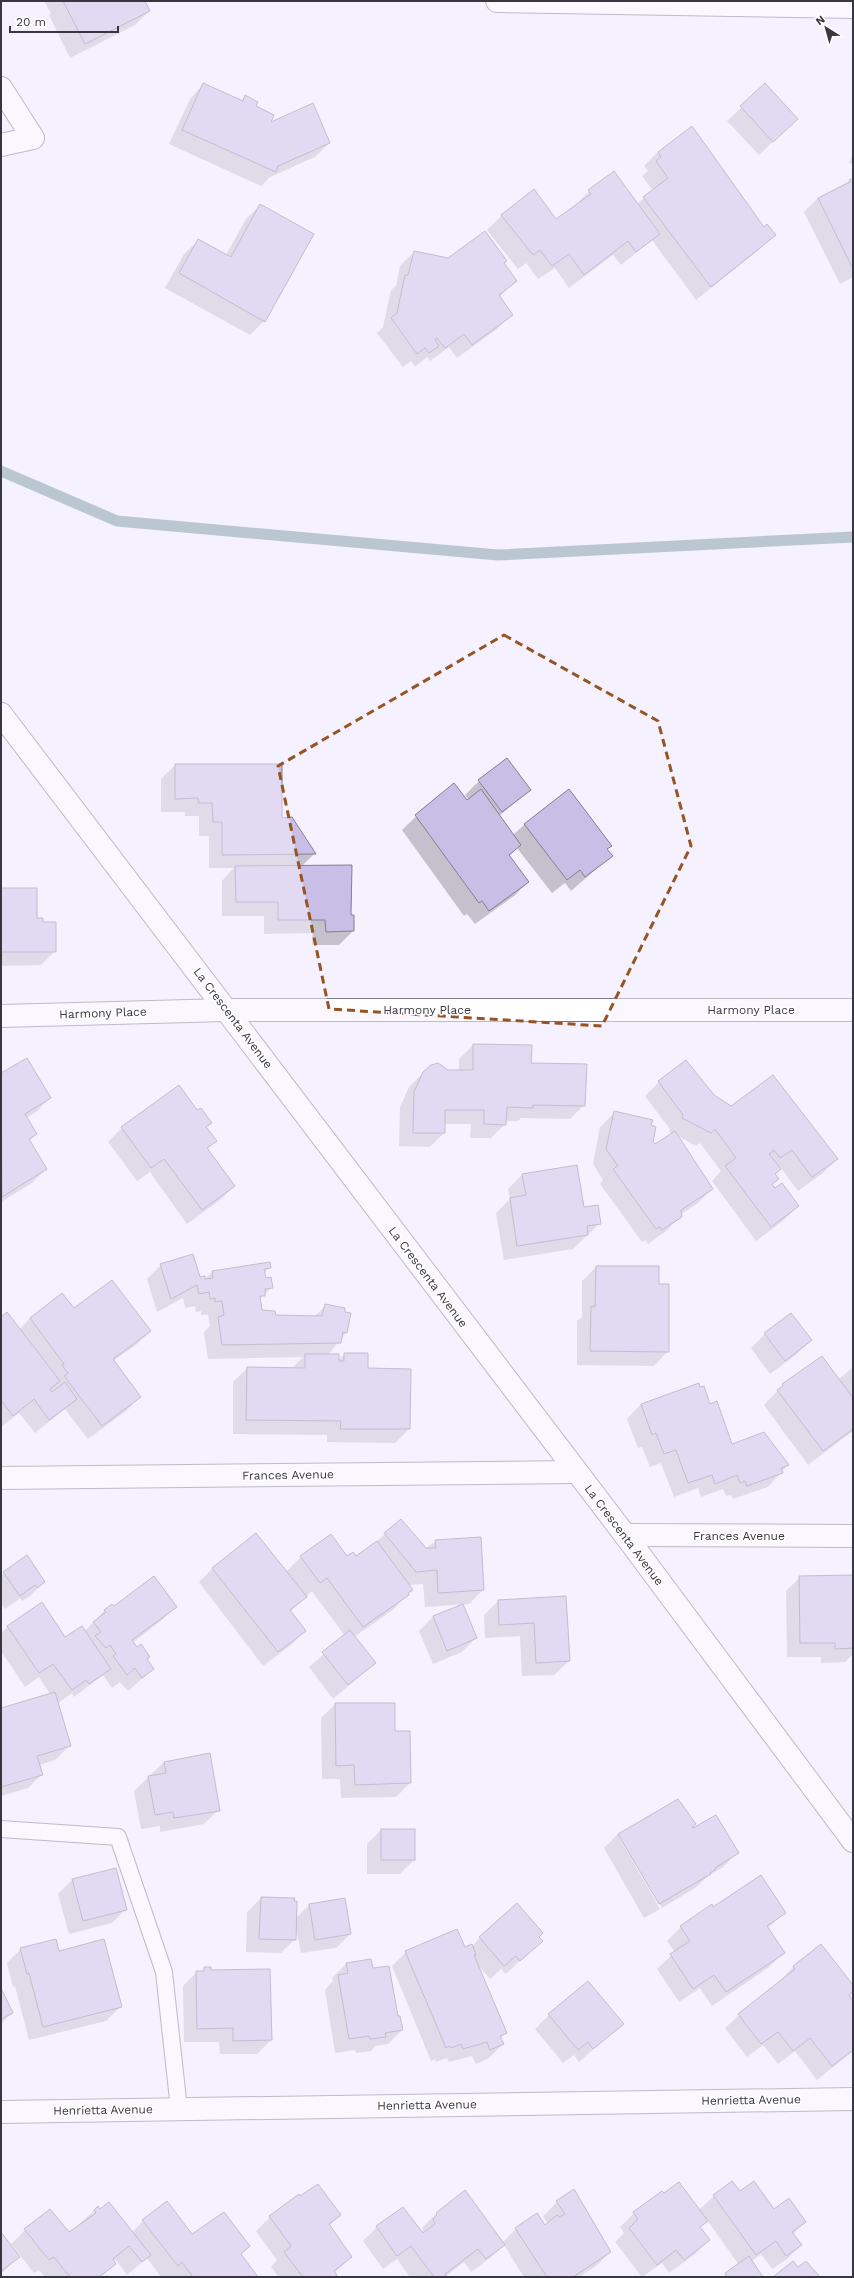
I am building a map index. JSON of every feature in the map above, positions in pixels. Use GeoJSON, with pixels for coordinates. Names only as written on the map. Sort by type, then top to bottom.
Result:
{"type":"FeatureCollection","features":[{"type":"Feature","properties":{"kind":"street"},"geometry":{"type":"LineString","coordinates":[[498,1],[853,6]]}},
{"type":"Feature","properties":{"kind":"street"},"geometry":{"type":"LineString","coordinates":[[1,88],[33,138],[1,145]]}},
{"type":"Feature","properties":{"kind":"street","name":"La Crescenta Avenue"},"geometry":{"type":"LineString","coordinates":[[1,714],[625,1535],[853,1841]]}},
{"type":"Feature","properties":{"kind":"street","name":"Harmony Place"},"geometry":{"type":"LineString","coordinates":[[1,1016],[227,1010],[853,1010]]}},
{"type":"Feature","properties":{"kind":"street","name":"Frances Avenue"},"geometry":{"type":"LineString","coordinates":[[1,1478],[576,1472]]}},
{"type":"Feature","properties":{"kind":"street","name":"Frances Avenue"},"geometry":{"type":"LineString","coordinates":[[625,1535],[853,1536]]}},
{"type":"Feature","properties":{"kind":"street","name":"Henrietta Avenue"},"geometry":{"type":"LineString","coordinates":[[1,2112],[853,2098]]}},
{"type":"Feature","properties":{"kind":"lane"},"geometry":{"type":"LineString","coordinates":[[1,1829],[118,1837],[164,1972],[179,2109]]}},
{"type":"Feature","properties":{"kind":"highlighted area"},"geometry":{"type":"Polygon","coordinates":[[[504,635],[658,721],[691,846],[602,1026],[329,1009],[278,766],[504,635]]]}},
{"type":"Feature","properties":{"kind":"building"},"geometry":{"type":"Polygon","coordinates":[[[63,1],[145,1],[150,11],[85,44],[63,1]]]}},
{"type":"Feature","properties":{"kind":"building"},"geometry":{"type":"Polygon","coordinates":[[[203,83],[243,101],[245,95],[258,102],[256,106],[274,115],[271,122],[313,103],[330,143],[278,166],[276,172],[182,130],[203,83]]]}},
{"type":"Feature","properties":{"kind":"building"},"geometry":{"type":"Polygon","coordinates":[[[765,83],[798,119],[773,142],[740,106],[765,83]]]}},
{"type":"Feature","properties":{"kind":"building"},"geometry":{"type":"Polygon","coordinates":[[[692,126],[764,227],[767,224],[776,235],[711,287],[643,197],[668,178],[656,161],[661,157],[658,152],[692,126]]]}},
{"type":"Feature","properties":{"kind":"building"},"geometry":{"type":"Polygon","coordinates":[[[614,171],[660,234],[636,252],[628,241],[584,275],[569,254],[552,266],[540,250],[533,255],[501,215],[534,189],[556,219],[591,194],[588,190],[614,171]]]}},
{"type":"Feature","properties":{"kind":"building"},"geometry":{"type":"Polygon","coordinates":[[[853,178],[853,269],[818,198],[850,182],[849,180],[853,178]]]}},
{"type":"Feature","properties":{"kind":"building"},"geometry":{"type":"Polygon","coordinates":[[[260,204],[314,234],[265,322],[179,273],[198,239],[231,257],[260,204]]]}},
{"type":"Feature","properties":{"kind":"building"},"geometry":{"type":"Polygon","coordinates":[[[485,231],[507,261],[504,263],[517,281],[499,295],[513,315],[472,345],[464,334],[445,348],[437,338],[435,340],[439,346],[429,353],[425,348],[417,354],[391,318],[397,313],[405,275],[408,275],[414,251],[448,258],[485,231]]]}},
{"type":"Feature","properties":{"kind":"building"},"geometry":{"type":"Polygon","coordinates":[[[507,758],[531,790],[502,812],[478,780],[507,758]]]}},
{"type":"Feature","properties":{"kind":"building"},"geometry":{"type":"Polygon","coordinates":[[[175,764],[282,764],[282,818],[292,817],[316,854],[222,855],[222,822],[213,822],[212,803],[199,803],[198,798],[175,799],[175,764]]]}},
{"type":"Feature","properties":{"kind":"building"},"geometry":{"type":"Polygon","coordinates":[[[454,783],[467,800],[481,789],[521,845],[509,855],[529,882],[489,911],[482,901],[479,903],[415,815],[454,783]]]}},
{"type":"Feature","properties":{"kind":"building"},"geometry":{"type":"Polygon","coordinates":[[[569,789],[612,846],[607,849],[613,856],[585,877],[580,870],[567,880],[524,824],[569,789]]]}},
{"type":"Feature","properties":{"kind":"building"},"geometry":{"type":"Polygon","coordinates":[[[352,865],[351,915],[354,915],[354,931],[326,932],[325,920],[278,920],[278,902],[236,902],[235,866],[352,865]]]}},
{"type":"Feature","properties":{"kind":"building"},"geometry":{"type":"Polygon","coordinates":[[[1,888],[37,888],[37,918],[43,918],[43,922],[56,922],[56,952],[1,952],[1,888]]]}},
{"type":"Feature","properties":{"kind":"building"},"geometry":{"type":"Polygon","coordinates":[[[473,1044],[532,1045],[531,1063],[587,1064],[585,1106],[533,1105],[533,1108],[507,1107],[506,1125],[484,1124],[484,1110],[445,1110],[445,1133],[413,1133],[414,1092],[423,1072],[431,1065],[438,1063],[448,1070],[473,1070],[473,1044]]]}},
{"type":"Feature","properties":{"kind":"building"},"geometry":{"type":"Polygon","coordinates":[[[27,1058],[51,1098],[25,1114],[37,1134],[29,1139],[47,1169],[2,1197],[1,1073],[27,1058]]]}},
{"type":"Feature","properties":{"kind":"building"},"geometry":{"type":"Polygon","coordinates":[[[686,1060],[714,1095],[731,1106],[773,1075],[838,1159],[812,1177],[792,1150],[780,1158],[774,1150],[769,1154],[781,1169],[775,1174],[779,1179],[772,1184],[775,1188],[782,1183],[799,1206],[771,1227],[725,1166],[736,1158],[715,1129],[711,1133],[682,1118],[683,1115],[658,1081],[686,1060]]]}},
{"type":"Feature","properties":{"kind":"building"},"geometry":{"type":"Polygon","coordinates":[[[179,1085],[197,1110],[201,1108],[212,1123],[206,1127],[217,1141],[207,1148],[235,1186],[202,1210],[164,1159],[151,1168],[121,1127],[179,1085]]]}},
{"type":"Feature","properties":{"kind":"building"},"geometry":{"type":"Polygon","coordinates":[[[614,1111],[653,1120],[651,1125],[656,1127],[653,1142],[655,1144],[675,1131],[713,1189],[681,1210],[682,1217],[662,1230],[660,1227],[656,1229],[613,1169],[618,1166],[606,1149],[614,1111]]]}},
{"type":"Feature","properties":{"kind":"building"},"geometry":{"type":"Polygon","coordinates":[[[577,1165],[584,1207],[598,1205],[601,1224],[587,1226],[588,1235],[517,1246],[510,1198],[526,1195],[522,1174],[577,1165]]]}},
{"type":"Feature","properties":{"kind":"building"},"geometry":{"type":"Polygon","coordinates":[[[193,1254],[200,1277],[205,1276],[205,1279],[213,1278],[212,1271],[270,1262],[271,1268],[264,1269],[266,1278],[271,1277],[273,1288],[265,1289],[265,1296],[260,1296],[262,1310],[275,1311],[276,1315],[322,1316],[325,1304],[345,1308],[345,1312],[351,1313],[347,1333],[343,1332],[341,1343],[222,1345],[218,1317],[224,1315],[222,1301],[215,1302],[215,1298],[210,1299],[209,1292],[199,1294],[197,1285],[171,1299],[160,1264],[193,1254]]]}},
{"type":"Feature","properties":{"kind":"building"},"geometry":{"type":"Polygon","coordinates":[[[596,1266],[659,1266],[659,1284],[669,1284],[669,1352],[590,1351],[591,1306],[595,1307],[596,1266]]]}},
{"type":"Feature","properties":{"kind":"building"},"geometry":{"type":"Polygon","coordinates":[[[112,1280],[151,1331],[113,1359],[141,1397],[102,1426],[64,1376],[68,1373],[62,1365],[64,1364],[30,1318],[62,1293],[74,1308],[112,1280]]]}},
{"type":"Feature","properties":{"kind":"building"},"geometry":{"type":"Polygon","coordinates":[[[7,1312],[60,1381],[50,1389],[52,1392],[65,1382],[77,1399],[49,1420],[34,1399],[13,1416],[1,1400],[1,1317],[7,1312]]]}},
{"type":"Feature","properties":{"kind":"building"},"geometry":{"type":"Polygon","coordinates":[[[791,1313],[812,1340],[785,1361],[764,1333],[791,1313]]]}},
{"type":"Feature","properties":{"kind":"building"},"geometry":{"type":"Polygon","coordinates":[[[344,1353],[368,1353],[368,1368],[411,1369],[410,1429],[340,1429],[341,1421],[246,1420],[247,1367],[305,1368],[305,1354],[339,1354],[339,1361],[344,1361],[344,1353]]]}},
{"type":"Feature","properties":{"kind":"building"},"geometry":{"type":"Polygon","coordinates":[[[822,1356],[853,1398],[853,1429],[823,1451],[777,1390],[783,1386],[782,1384],[822,1356]]]}},
{"type":"Feature","properties":{"kind":"building"},"geometry":{"type":"Polygon","coordinates":[[[699,1383],[700,1387],[704,1386],[710,1404],[717,1401],[732,1444],[764,1432],[789,1465],[781,1468],[783,1473],[747,1486],[745,1481],[740,1483],[737,1475],[715,1484],[712,1475],[688,1483],[676,1450],[664,1454],[656,1433],[652,1435],[641,1404],[699,1383]]]}},
{"type":"Feature","properties":{"kind":"building"},"geometry":{"type":"Polygon","coordinates":[[[401,1519],[426,1548],[436,1548],[435,1540],[481,1537],[484,1590],[438,1593],[437,1570],[416,1572],[384,1533],[401,1519]]]}},
{"type":"Feature","properties":{"kind":"building"},"geometry":{"type":"Polygon","coordinates":[[[256,1533],[307,1597],[290,1610],[306,1631],[278,1652],[212,1568],[256,1533]]]}},
{"type":"Feature","properties":{"kind":"building"},"geometry":{"type":"Polygon","coordinates":[[[331,1534],[347,1556],[353,1552],[356,1556],[377,1541],[413,1590],[408,1593],[409,1595],[363,1627],[327,1578],[320,1583],[300,1556],[331,1534]]]}},
{"type":"Feature","properties":{"kind":"building"},"geometry":{"type":"Polygon","coordinates":[[[27,1555],[45,1582],[37,1588],[35,1585],[20,1596],[3,1572],[27,1555]]]}},
{"type":"Feature","properties":{"kind":"building"},"geometry":{"type":"Polygon","coordinates":[[[853,1575],[853,1648],[835,1649],[835,1643],[800,1643],[799,1576],[853,1575]]]}},
{"type":"Feature","properties":{"kind":"building"},"geometry":{"type":"Polygon","coordinates":[[[154,1576],[177,1607],[132,1640],[137,1647],[141,1644],[150,1657],[147,1659],[154,1669],[142,1678],[135,1668],[127,1675],[113,1656],[116,1654],[110,1645],[106,1648],[95,1636],[101,1632],[93,1622],[106,1612],[104,1610],[112,1604],[114,1606],[154,1576]]]}},
{"type":"Feature","properties":{"kind":"building"},"geometry":{"type":"Polygon","coordinates":[[[566,1596],[570,1661],[536,1663],[534,1623],[499,1625],[498,1600],[566,1596]]]}},
{"type":"Feature","properties":{"kind":"building"},"geometry":{"type":"Polygon","coordinates":[[[42,1602],[65,1637],[82,1626],[111,1669],[89,1684],[86,1680],[72,1690],[53,1664],[39,1673],[7,1626],[42,1602]]]}},
{"type":"Feature","properties":{"kind":"building"},"geometry":{"type":"Polygon","coordinates":[[[463,1604],[477,1638],[447,1651],[433,1616],[463,1604]]]}},
{"type":"Feature","properties":{"kind":"building"},"geometry":{"type":"Polygon","coordinates":[[[350,1630],[376,1663],[348,1685],[322,1652],[350,1630]]]}},
{"type":"Feature","properties":{"kind":"building"},"geometry":{"type":"Polygon","coordinates":[[[55,1692],[71,1746],[37,1756],[43,1775],[1,1787],[1,1708],[55,1692]]]}},
{"type":"Feature","properties":{"kind":"building"},"geometry":{"type":"Polygon","coordinates":[[[335,1703],[395,1703],[395,1731],[410,1731],[411,1783],[355,1785],[354,1765],[336,1766],[335,1703]]]}},
{"type":"Feature","properties":{"kind":"building"},"geometry":{"type":"Polygon","coordinates":[[[210,1753],[220,1811],[174,1818],[173,1812],[155,1815],[148,1776],[166,1773],[164,1762],[210,1753]]]}},
{"type":"Feature","properties":{"kind":"building"},"geometry":{"type":"Polygon","coordinates":[[[678,1799],[696,1824],[692,1827],[693,1828],[716,1815],[739,1853],[715,1868],[716,1869],[710,1873],[711,1874],[659,1904],[618,1834],[678,1799]]]}},
{"type":"Feature","properties":{"kind":"building"},"geometry":{"type":"Polygon","coordinates":[[[381,1829],[415,1829],[415,1860],[381,1860],[381,1829]]]}},
{"type":"Feature","properties":{"kind":"building"},"geometry":{"type":"Polygon","coordinates":[[[116,1868],[127,1910],[83,1921],[72,1879],[116,1868]]]}},
{"type":"Feature","properties":{"kind":"building"},"geometry":{"type":"Polygon","coordinates":[[[761,1875],[786,1913],[767,1926],[785,1953],[726,1992],[714,1975],[693,1989],[670,1954],[690,1941],[680,1926],[712,1904],[713,1907],[761,1875]]]}},
{"type":"Feature","properties":{"kind":"building"},"geometry":{"type":"Polygon","coordinates":[[[261,1897],[295,1898],[294,1901],[297,1901],[296,1940],[259,1939],[261,1897]]]}},
{"type":"Feature","properties":{"kind":"building"},"geometry":{"type":"Polygon","coordinates":[[[345,1898],[351,1934],[315,1940],[309,1904],[345,1898]]]}},
{"type":"Feature","properties":{"kind":"building"},"geometry":{"type":"Polygon","coordinates":[[[517,1903],[543,1933],[539,1937],[543,1941],[520,1961],[516,1956],[504,1966],[479,1937],[517,1903]]]}},
{"type":"Feature","properties":{"kind":"building"},"geometry":{"type":"Polygon","coordinates":[[[457,1929],[465,1947],[472,1944],[476,1955],[474,1955],[507,2033],[500,2036],[504,2044],[490,2050],[487,2042],[463,2049],[461,2044],[451,2048],[449,2046],[446,2048],[405,1951],[457,1929]]]}},
{"type":"Feature","properties":{"kind":"building"},"geometry":{"type":"Polygon","coordinates":[[[56,1939],[59,1951],[104,1939],[122,2007],[43,2027],[29,1973],[27,1974],[20,1948],[56,1939]]]}},
{"type":"Feature","properties":{"kind":"building"},"geometry":{"type":"Polygon","coordinates":[[[821,1944],[853,1985],[853,1992],[849,1995],[853,2001],[853,2050],[832,2066],[810,2038],[793,2051],[778,2032],[761,2044],[738,2014],[795,1969],[793,1966],[821,1944]]]}},
{"type":"Feature","properties":{"kind":"building"},"geometry":{"type":"Polygon","coordinates":[[[371,1959],[373,1968],[389,1966],[398,2016],[400,2016],[403,2030],[385,2033],[386,2037],[370,2039],[369,2036],[349,2039],[338,1975],[348,1973],[346,1963],[371,1959]]]}},
{"type":"Feature","properties":{"kind":"building"},"geometry":{"type":"Polygon","coordinates":[[[204,1967],[211,1967],[211,1970],[270,1969],[272,2040],[233,2041],[233,2028],[197,2029],[196,1971],[204,1971],[204,1967]]]}},
{"type":"Feature","properties":{"kind":"building"},"geometry":{"type":"Polygon","coordinates":[[[588,1981],[624,2024],[593,2049],[588,2042],[578,2050],[548,2014],[588,1981]]]}},
{"type":"Feature","properties":{"kind":"building"},"geometry":{"type":"Polygon","coordinates":[[[1,1988],[13,2013],[1,2019],[1,1988]]]}},
{"type":"Feature","properties":{"kind":"building"},"geometry":{"type":"Polygon","coordinates":[[[732,2181],[740,2191],[754,2181],[774,2209],[789,2198],[806,2222],[792,2232],[802,2245],[786,2256],[776,2241],[756,2255],[713,2195],[732,2181]]]}},
{"type":"Feature","properties":{"kind":"building"},"geometry":{"type":"Polygon","coordinates":[[[679,2182],[708,2221],[700,2227],[710,2240],[684,2260],[676,2250],[657,2265],[629,2228],[638,2219],[633,2212],[662,2191],[664,2193],[679,2182]]]}},
{"type":"Feature","properties":{"kind":"building"},"geometry":{"type":"Polygon","coordinates":[[[318,2184],[341,2215],[329,2224],[352,2257],[334,2271],[337,2275],[334,2277],[303,2277],[284,2252],[291,2246],[269,2216],[299,2194],[300,2196],[318,2184]]]}},
{"type":"Feature","properties":{"kind":"building"},"geometry":{"type":"Polygon","coordinates":[[[574,2189],[611,2252],[573,2277],[547,2277],[515,2228],[537,2213],[545,2225],[557,2215],[559,2217],[565,2214],[556,2201],[574,2189]]]}},
{"type":"Feature","properties":{"kind":"building"},"geometry":{"type":"Polygon","coordinates":[[[465,2190],[505,2245],[486,2259],[478,2249],[445,2274],[446,2277],[434,2277],[411,2246],[397,2256],[376,2226],[403,2207],[423,2233],[435,2224],[433,2219],[437,2215],[436,2213],[465,2190]]]}},
{"type":"Feature","properties":{"kind":"building"},"geometry":{"type":"Polygon","coordinates":[[[167,2201],[192,2234],[224,2212],[250,2246],[241,2254],[258,2277],[193,2277],[182,2262],[178,2266],[142,2220],[167,2201]]]}},
{"type":"Feature","properties":{"kind":"building"},"geometry":{"type":"Polygon","coordinates":[[[109,2202],[151,2255],[142,2262],[129,2246],[113,2259],[116,2264],[99,2277],[70,2277],[54,2257],[49,2260],[24,2229],[50,2209],[69,2232],[96,2213],[94,2210],[98,2206],[100,2209],[109,2202]]]}},
{"type":"Feature","properties":{"kind":"building"},"geometry":{"type":"Polygon","coordinates":[[[1,2232],[20,2257],[1,2271],[1,2232]]]}},
{"type":"Feature","properties":{"kind":"building"},"geometry":{"type":"Polygon","coordinates":[[[749,2256],[763,2277],[727,2277],[725,2273],[749,2256]]]}},
{"type":"Feature","properties":{"kind":"building"},"geometry":{"type":"Polygon","coordinates":[[[793,2261],[798,2267],[806,2261],[820,2277],[773,2277],[793,2261]]]}},
{"type":"Feature","properties":{"kind":"waterway"},"geometry":{"type":"LineString","coordinates":[[1,471],[117,521],[498,555],[853,537]]}}]}
